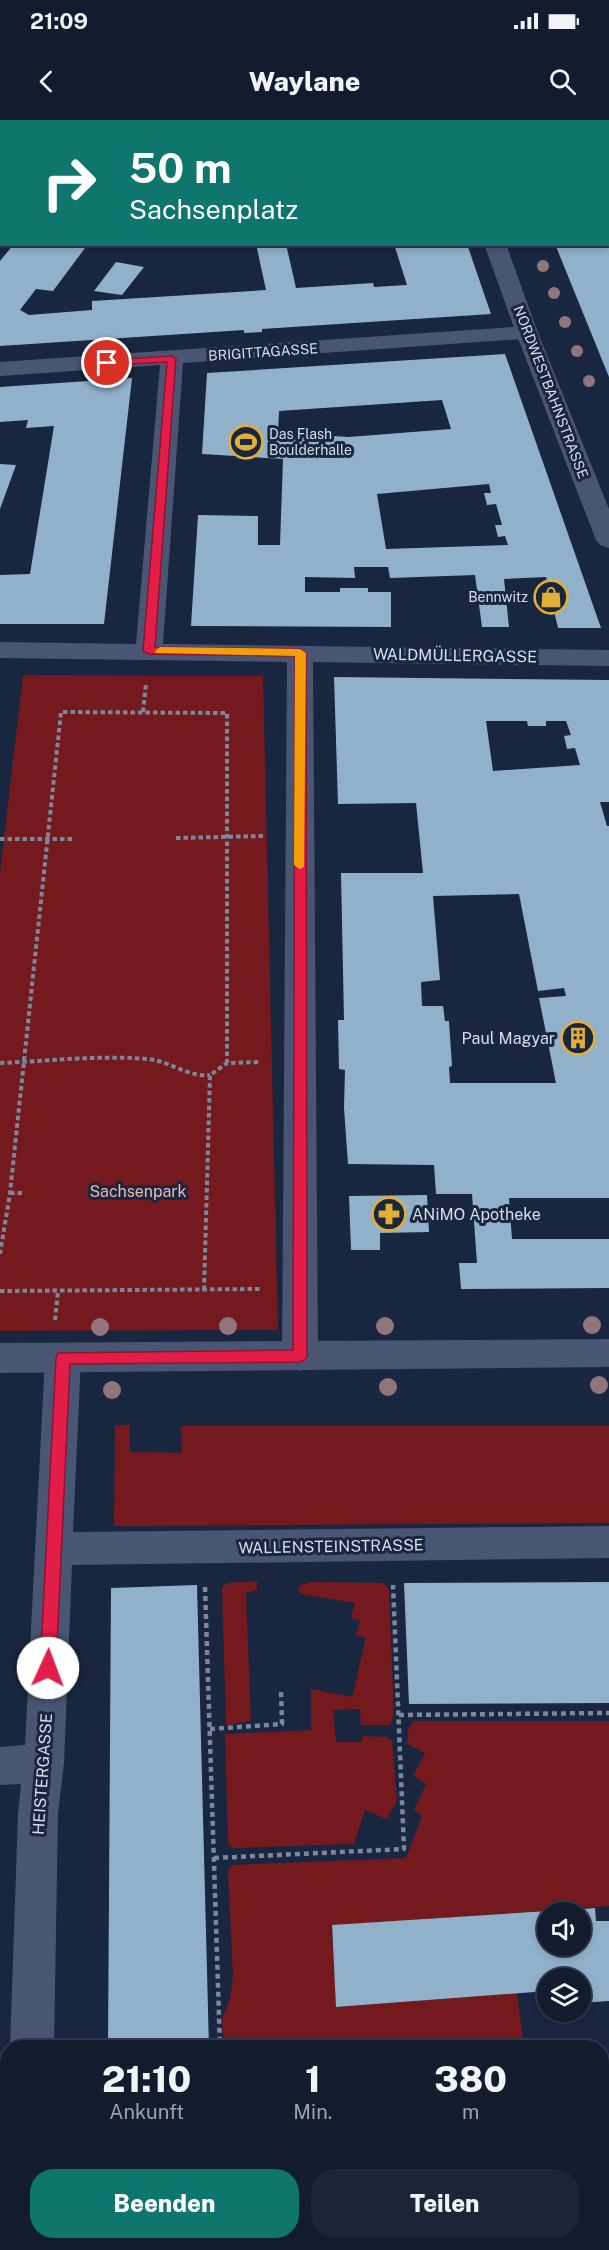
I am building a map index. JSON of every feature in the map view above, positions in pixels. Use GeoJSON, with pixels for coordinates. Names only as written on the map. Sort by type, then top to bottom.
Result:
{"type":"FeatureCollection","features":[{"type":"Feature","properties":{"kind":"street","name":"NORDWESTBAHNSTRASSE"},"geometry":{"type":"LineString","coordinates":[[496,246],[527,333],[609,540]]}},
{"type":"Feature","properties":{"kind":"street","name":"BRIGITTAGASSE"},"geometry":{"type":"LineString","coordinates":[[0,369],[527,333]]}},
{"type":"Feature","properties":{"kind":"street"},"geometry":{"type":"LineString","coordinates":[[149,651],[172,358]]}},
{"type":"Feature","properties":{"kind":"street","name":"WALDMÜLLERGASSE"},"geometry":{"type":"LineString","coordinates":[[1,656],[149,651],[609,658]]}},
{"type":"Feature","properties":{"kind":"street"},"geometry":{"type":"LineString","coordinates":[[300,653],[300,1356]]}},
{"type":"Feature","properties":{"kind":"street"},"geometry":{"type":"LineString","coordinates":[[0,1358],[609,1353]]}},
{"type":"Feature","properties":{"kind":"street","name":"HEISTERGASSE"},"geometry":{"type":"LineString","coordinates":[[32,2040],[38,1814],[44,1763],[63,1358]]}},
{"type":"Feature","properties":{"kind":"street","name":"WALLENSTEINSTRASSE"},"geometry":{"type":"LineString","coordinates":[[53,1549],[609,1542]]}},
{"type":"Feature","properties":{"kind":"street"},"geometry":{"type":"LineString","coordinates":[[0,1766],[44,1763]]}},
{"type":"Feature","properties":{"kind":"path"},"geometry":{"type":"LineString","coordinates":[[0,1254],[10,1193],[61,712],[227,713],[227,1063]]}},
{"type":"Feature","properties":{"kind":"path"},"geometry":{"type":"LineString","coordinates":[[176,838],[300,835]]}},
{"type":"Feature","properties":{"kind":"path"},"geometry":{"type":"LineString","coordinates":[[0,839],[74,839]]}},
{"type":"Feature","properties":{"kind":"path"},"geometry":{"type":"LineString","coordinates":[[0,1063],[68,1059],[155,1060],[202,1076],[210,1076],[227,1063],[300,1062]]}},
{"type":"Feature","properties":{"kind":"path"},"geometry":{"type":"LineString","coordinates":[[204,1290],[210,1076]]}},
{"type":"Feature","properties":{"kind":"path"},"geometry":{"type":"LineString","coordinates":[[10,1193],[22,1192]]}},
{"type":"Feature","properties":{"kind":"path"},"geometry":{"type":"LineString","coordinates":[[0,1291],[300,1288]]}},
{"type":"Feature","properties":{"kind":"path"},"geometry":{"type":"LineString","coordinates":[[214,1858],[404,1850],[391,1545]]}},
{"type":"Feature","properties":{"kind":"path"},"geometry":{"type":"LineString","coordinates":[[204,1547],[220,2040]]}},
{"type":"Feature","properties":{"kind":"path"},"geometry":{"type":"LineString","coordinates":[[210,1729],[282,1724],[281,1691]]}},
{"type":"Feature","properties":{"kind":"path"},"geometry":{"type":"LineString","coordinates":[[399,1715],[609,1713]]}},
{"type":"Feature","properties":{"kind":"green space","name":"Sachsenpark"},"geometry":{"type":"Polygon","coordinates":[[[23,675],[263,676],[278,1330],[0,1331],[0,873],[23,675]]]}},
{"type":"Feature","properties":{"kind":"green space"},"geometry":{"type":"Polygon","coordinates":[[[115,1425],[130,1425],[130,1452],[182,1453],[181,1426],[609,1426],[609,1523],[114,1526],[115,1425]]]}},
{"type":"Feature","properties":{"kind":"green space"},"geometry":{"type":"Polygon","coordinates":[[[257,1581],[257,1590],[246,1593],[251,1721],[226,1725],[222,1588],[227,1583],[257,1581]]]}},
{"type":"Feature","properties":{"kind":"green space"},"geometry":{"type":"Polygon","coordinates":[[[311,1582],[384,1583],[389,1589],[394,1715],[390,1725],[361,1725],[360,1709],[333,1710],[336,1742],[362,1742],[363,1736],[387,1737],[392,1741],[397,1800],[387,1819],[365,1810],[354,1844],[232,1848],[228,1844],[225,1734],[311,1730],[311,1689],[352,1697],[366,1638],[356,1635],[360,1620],[351,1618],[355,1603],[301,1594],[298,1590],[301,1585],[311,1582]]]}},
{"type":"Feature","properties":{"kind":"green space"},"geometry":{"type":"Polygon","coordinates":[[[413,1721],[609,1721],[609,1906],[591,1907],[591,1902],[537,1902],[537,1911],[331,1926],[337,2007],[517,1993],[523,2040],[224,2040],[222,2019],[230,1999],[233,1976],[228,1871],[231,1865],[406,1858],[422,1816],[414,1810],[426,1784],[413,1776],[425,1753],[407,1744],[408,1730],[413,1721]]]}},
{"type":"Feature","properties":{"kind":"building"},"geometry":{"type":"Polygon","coordinates":[[[12,246],[87,246],[53,291],[36,289],[20,310],[29,315],[92,310],[92,301],[266,290],[256,246],[286,246],[296,288],[373,283],[374,287],[407,285],[395,246],[468,246],[491,314],[262,329],[262,332],[244,333],[244,330],[0,346],[0,261],[12,246]]]}},
{"type":"Feature","properties":{"kind":"building"},"geometry":{"type":"Polygon","coordinates":[[[556,246],[609,246],[609,377],[556,246]]]}},
{"type":"Feature","properties":{"kind":"building"},"geometry":{"type":"Polygon","coordinates":[[[116,262],[144,267],[122,295],[94,291],[116,262]]]}},
{"type":"Feature","properties":{"kind":"building"},"geometry":{"type":"Polygon","coordinates":[[[505,354],[601,628],[558,628],[546,577],[504,579],[509,627],[482,627],[475,575],[390,578],[388,567],[354,567],[355,578],[305,577],[305,592],[340,592],[340,588],[368,588],[368,592],[391,592],[391,627],[191,626],[198,515],[258,516],[258,545],[280,545],[283,459],[202,454],[207,373],[505,354]],[[442,400],[279,411],[278,433],[349,437],[451,429],[442,400]],[[489,484],[377,494],[386,549],[508,545],[505,536],[498,537],[495,525],[502,525],[496,504],[487,505],[484,493],[491,493],[489,484]]]}},
{"type":"Feature","properties":{"kind":"building"},"geometry":{"type":"Polygon","coordinates":[[[132,378],[104,624],[0,624],[0,575],[30,574],[54,426],[26,428],[28,420],[0,422],[0,387],[132,378]]]}},
{"type":"Feature","properties":{"kind":"building"},"geometry":{"type":"Polygon","coordinates":[[[0,464],[16,465],[0,509],[0,464]]]}},
{"type":"Feature","properties":{"kind":"building"},"geometry":{"type":"Polygon","coordinates":[[[334,677],[609,680],[609,802],[600,802],[607,826],[609,826],[609,1198],[509,1198],[512,1239],[609,1239],[609,1288],[461,1289],[459,1263],[477,1263],[472,1194],[436,1194],[434,1165],[348,1164],[344,1108],[345,1070],[339,1069],[338,1020],[344,1020],[341,873],[423,873],[416,803],[338,804],[334,677]],[[486,721],[493,771],[580,765],[575,748],[567,749],[564,736],[571,735],[566,721],[546,721],[546,726],[528,726],[527,721],[486,721]],[[519,894],[433,896],[440,980],[421,982],[422,1006],[443,1006],[445,1021],[449,1021],[452,1066],[449,1067],[450,1083],[556,1083],[539,998],[566,996],[564,988],[538,991],[519,894]]]}},
{"type":"Feature","properties":{"kind":"building","name":"ANiMO Apotheke"},"geometry":{"type":"Polygon","coordinates":[[[427,1195],[429,1232],[380,1233],[380,1250],[351,1250],[349,1196],[427,1195]]]}},
{"type":"Feature","properties":{"kind":"building"},"geometry":{"type":"Polygon","coordinates":[[[609,1582],[609,1703],[409,1704],[404,1583],[609,1582]]]}},
{"type":"Feature","properties":{"kind":"building"},"geometry":{"type":"Polygon","coordinates":[[[197,1585],[209,2040],[108,2040],[111,1588],[197,1585]]]}},
{"type":"Feature","properties":{"kind":"building"},"geometry":{"type":"Polygon","coordinates":[[[591,1908],[595,1908],[596,1921],[609,1921],[609,2001],[591,2002],[591,1968],[537,1968],[537,1992],[336,2007],[332,1925],[537,1912],[537,1956],[591,1956],[591,1908]]]}},
{"type":"Feature","properties":{"kind":"slow traffic"},"geometry":{"type":"LineString","coordinates":[[160,651],[300,653],[300,865]]}},
{"type":"Feature","properties":{"kind":"place","name":"Das Flash Boulderhalle"},"geometry":{"type":"Point","coordinates":[246,442]}},
{"type":"Feature","properties":{"kind":"place","name":"Bennwitz"},"geometry":{"type":"Point","coordinates":[551,597]}},
{"type":"Feature","properties":{"kind":"place","name":"Paul Magyar"},"geometry":{"type":"Point","coordinates":[578,1038]}},
{"type":"Feature","properties":{"kind":"place","name":"ANiMO Apotheke"},"geometry":{"type":"Point","coordinates":[389,1214]}},
{"type":"Feature","properties":{"kind":"route"},"geometry":{"type":"LineString","coordinates":[[48,1668],[63,1358],[300,1356],[300,653],[149,651],[172,358],[107,363]]}}]}
